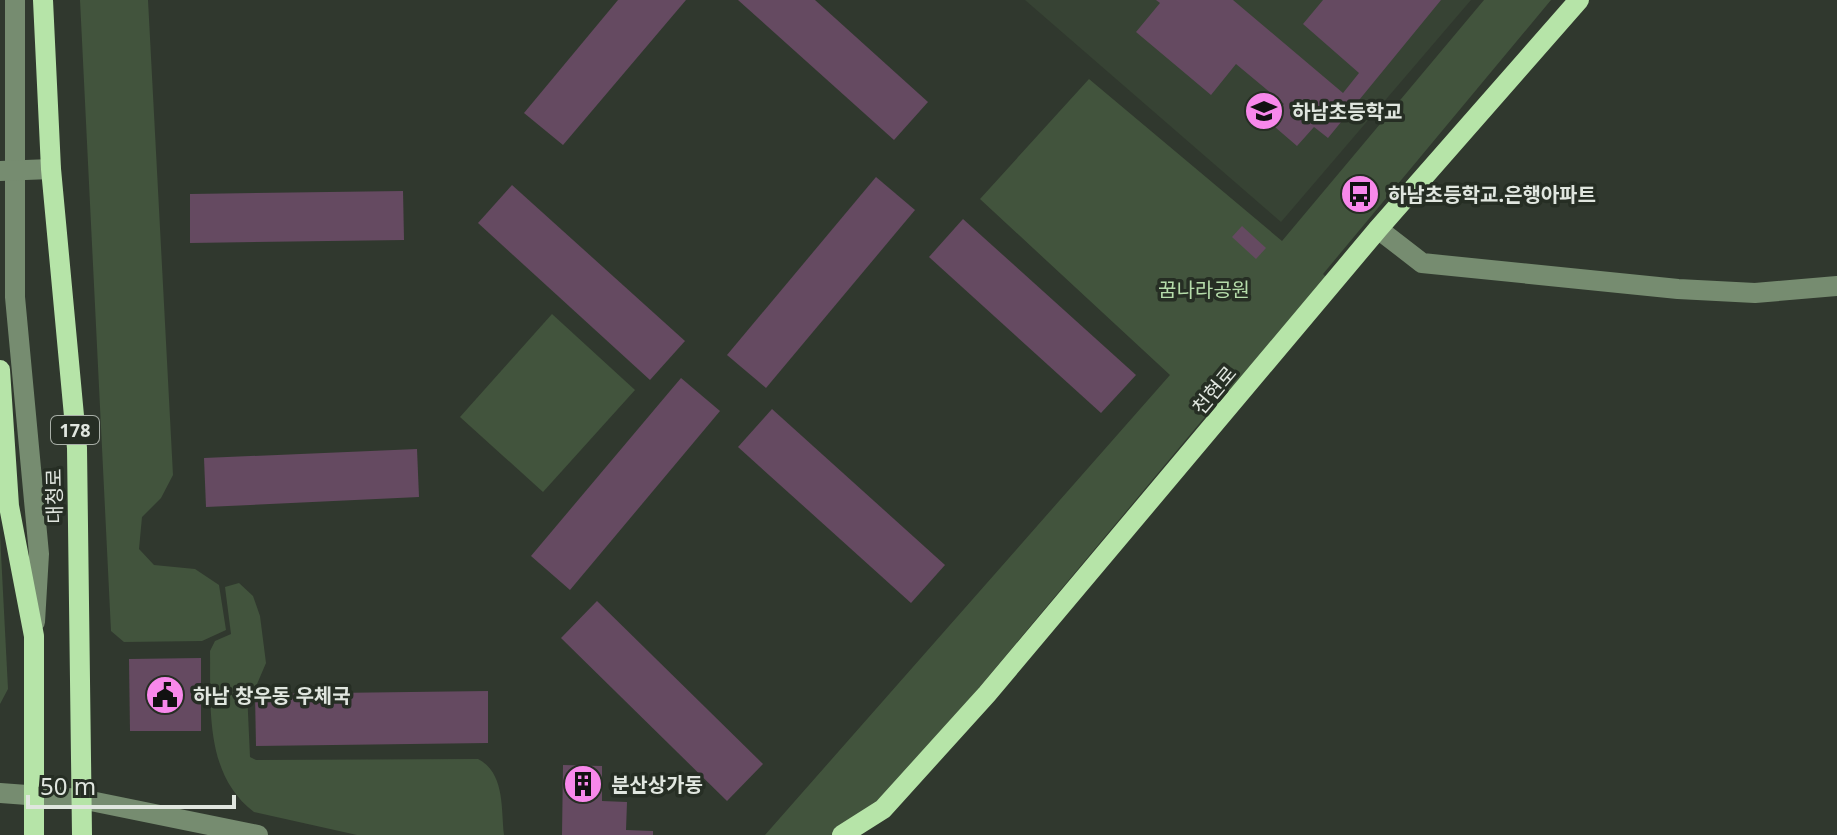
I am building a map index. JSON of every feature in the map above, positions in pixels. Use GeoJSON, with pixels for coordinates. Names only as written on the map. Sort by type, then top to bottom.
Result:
{"type":"FeatureCollection","features":[{"type":"Feature","properties":{"kind":"main road","name":"대청로"},"geometry":{"type":"LineString","coordinates":[[41,0],[51,169],[77,448],[82,835]]}},
{"type":"Feature","properties":{"kind":"main road","name":"천현로"},"geometry":{"type":"LineString","coordinates":[[842,835],[883,809],[998,682],[1378,229],[1579,0]]}},
{"type":"Feature","properties":{"kind":"main road","name":"대청로"},"geometry":{"type":"LineString","coordinates":[[0,370],[9,506],[34,636],[34,835]]}},
{"type":"Feature","properties":{"kind":"main road","name":"천현로"},"geometry":{"type":"LineString","coordinates":[[871,835],[883,809]]}},
{"type":"Feature","properties":{"kind":"street","name":"대청로"},"geometry":{"type":"LineString","coordinates":[[15,0],[18,95],[6,171],[39,554],[34,636]]}},
{"type":"Feature","properties":{"kind":"street"},"geometry":{"type":"LineString","coordinates":[[6,171],[51,169]]}},
{"type":"Feature","properties":{"kind":"street"},"geometry":{"type":"LineString","coordinates":[[1378,229],[1422,263],[1678,289],[1755,293],[1837,286]]}},
{"type":"Feature","properties":{"kind":"street"},"geometry":{"type":"LineString","coordinates":[[0,793],[81,799],[258,835]]}},
{"type":"Feature","properties":{"kind":"shaded area","name":"하남초등학교"},"geometry":{"type":"Polygon","coordinates":[[[1025,0],[1471,0],[1281,222],[1025,0]]]}},
{"type":"Feature","properties":{"kind":"green space"},"geometry":{"type":"Polygon","coordinates":[[[80,0],[148,0],[173,475],[161,498],[142,517],[139,549],[154,565],[195,569],[219,585],[226,630],[202,641],[124,642],[111,631],[80,0]]]}},
{"type":"Feature","properties":{"kind":"green space","name":"꿈나라공원"},"geometry":{"type":"Polygon","coordinates":[[[1484,0],[1551,0],[1323,274],[1328,279],[1212,414],[1209,412],[877,810],[847,835],[765,835],[1170,375],[980,199],[1089,79],[1282,241],[1484,0]]]}},
{"type":"Feature","properties":{"kind":"green space"},"geometry":{"type":"Polygon","coordinates":[[[552,314],[635,390],[543,492],[460,417],[552,314]]]}},
{"type":"Feature","properties":{"kind":"green space"},"geometry":{"type":"Polygon","coordinates":[[[0,534],[8,689],[0,704],[0,534]]]}},
{"type":"Feature","properties":{"kind":"green space"},"geometry":{"type":"Polygon","coordinates":[[[239,583],[253,596],[260,616],[266,663],[257,684],[247,691],[250,757],[256,760],[478,759],[487,765],[497,782],[504,835],[357,835],[254,812],[226,779],[218,759],[211,717],[210,651],[215,641],[231,634],[225,587],[239,583]]]}},
{"type":"Feature","properties":{"kind":"building"},"geometry":{"type":"Polygon","coordinates":[[[618,0],[686,0],[563,145],[524,113],[618,0]]]}},
{"type":"Feature","properties":{"kind":"building"},"geometry":{"type":"Polygon","coordinates":[[[738,0],[815,0],[928,102],[894,140],[738,0]]]}},
{"type":"Feature","properties":{"kind":"building"},"geometry":{"type":"Polygon","coordinates":[[[1156,0],[1233,0],[1343,93],[1359,73],[1303,24],[1323,0],[1441,0],[1328,138],[1314,127],[1297,146],[1269,122],[1284,104],[1236,64],[1211,95],[1136,32],[1160,3],[1156,0]]]}},
{"type":"Feature","properties":{"kind":"building"},"geometry":{"type":"Polygon","coordinates":[[[876,177],[915,210],[766,388],[727,355],[876,177]]]}},
{"type":"Feature","properties":{"kind":"building"},"geometry":{"type":"Polygon","coordinates":[[[512,185],[685,341],[650,380],[478,223],[512,185]]]}},
{"type":"Feature","properties":{"kind":"building"},"geometry":{"type":"Polygon","coordinates":[[[403,191],[404,240],[190,243],[190,194],[403,191]]]}},
{"type":"Feature","properties":{"kind":"building"},"geometry":{"type":"Polygon","coordinates":[[[963,219],[1136,375],[1101,413],[929,257],[963,219]]]}},
{"type":"Feature","properties":{"kind":"building"},"geometry":{"type":"Polygon","coordinates":[[[1242,226],[1266,248],[1256,259],[1232,237],[1242,226]]]}},
{"type":"Feature","properties":{"kind":"building"},"geometry":{"type":"Polygon","coordinates":[[[681,378],[720,411],[570,590],[531,556],[681,378]]]}},
{"type":"Feature","properties":{"kind":"building"},"geometry":{"type":"Polygon","coordinates":[[[772,409],[945,565],[911,603],[738,447],[772,409]]]}},
{"type":"Feature","properties":{"kind":"building"},"geometry":{"type":"Polygon","coordinates":[[[417,449],[419,497],[206,507],[204,458],[417,449]]]}},
{"type":"Feature","properties":{"kind":"building"},"geometry":{"type":"Polygon","coordinates":[[[597,601],[763,764],[727,801],[561,638],[597,601]]]}},
{"type":"Feature","properties":{"kind":"building","name":"하남 창우동 우체국"},"geometry":{"type":"Polygon","coordinates":[[[201,658],[201,731],[130,731],[129,659],[201,658]]]}},
{"type":"Feature","properties":{"kind":"building"},"geometry":{"type":"Polygon","coordinates":[[[488,691],[488,743],[256,746],[255,694],[488,691]]]}},
{"type":"Feature","properties":{"kind":"building","name":"분산상가동"},"geometry":{"type":"Polygon","coordinates":[[[563,765],[602,766],[602,801],[627,802],[626,830],[653,831],[653,835],[562,835],[563,765]]]}},
{"type":"Feature","properties":{"kind":"place","name":"하남초등학교"},"geometry":{"type":"Point","coordinates":[1264,111]}},
{"type":"Feature","properties":{"kind":"place","name":"하남초등학교.은행아파트"},"geometry":{"type":"Point","coordinates":[1360,194]}},
{"type":"Feature","properties":{"kind":"place","name":"하남 창우동 우체국"},"geometry":{"type":"Point","coordinates":[165,695]}},
{"type":"Feature","properties":{"kind":"place","name":"분산상가동"},"geometry":{"type":"Point","coordinates":[583,784]}}]}
